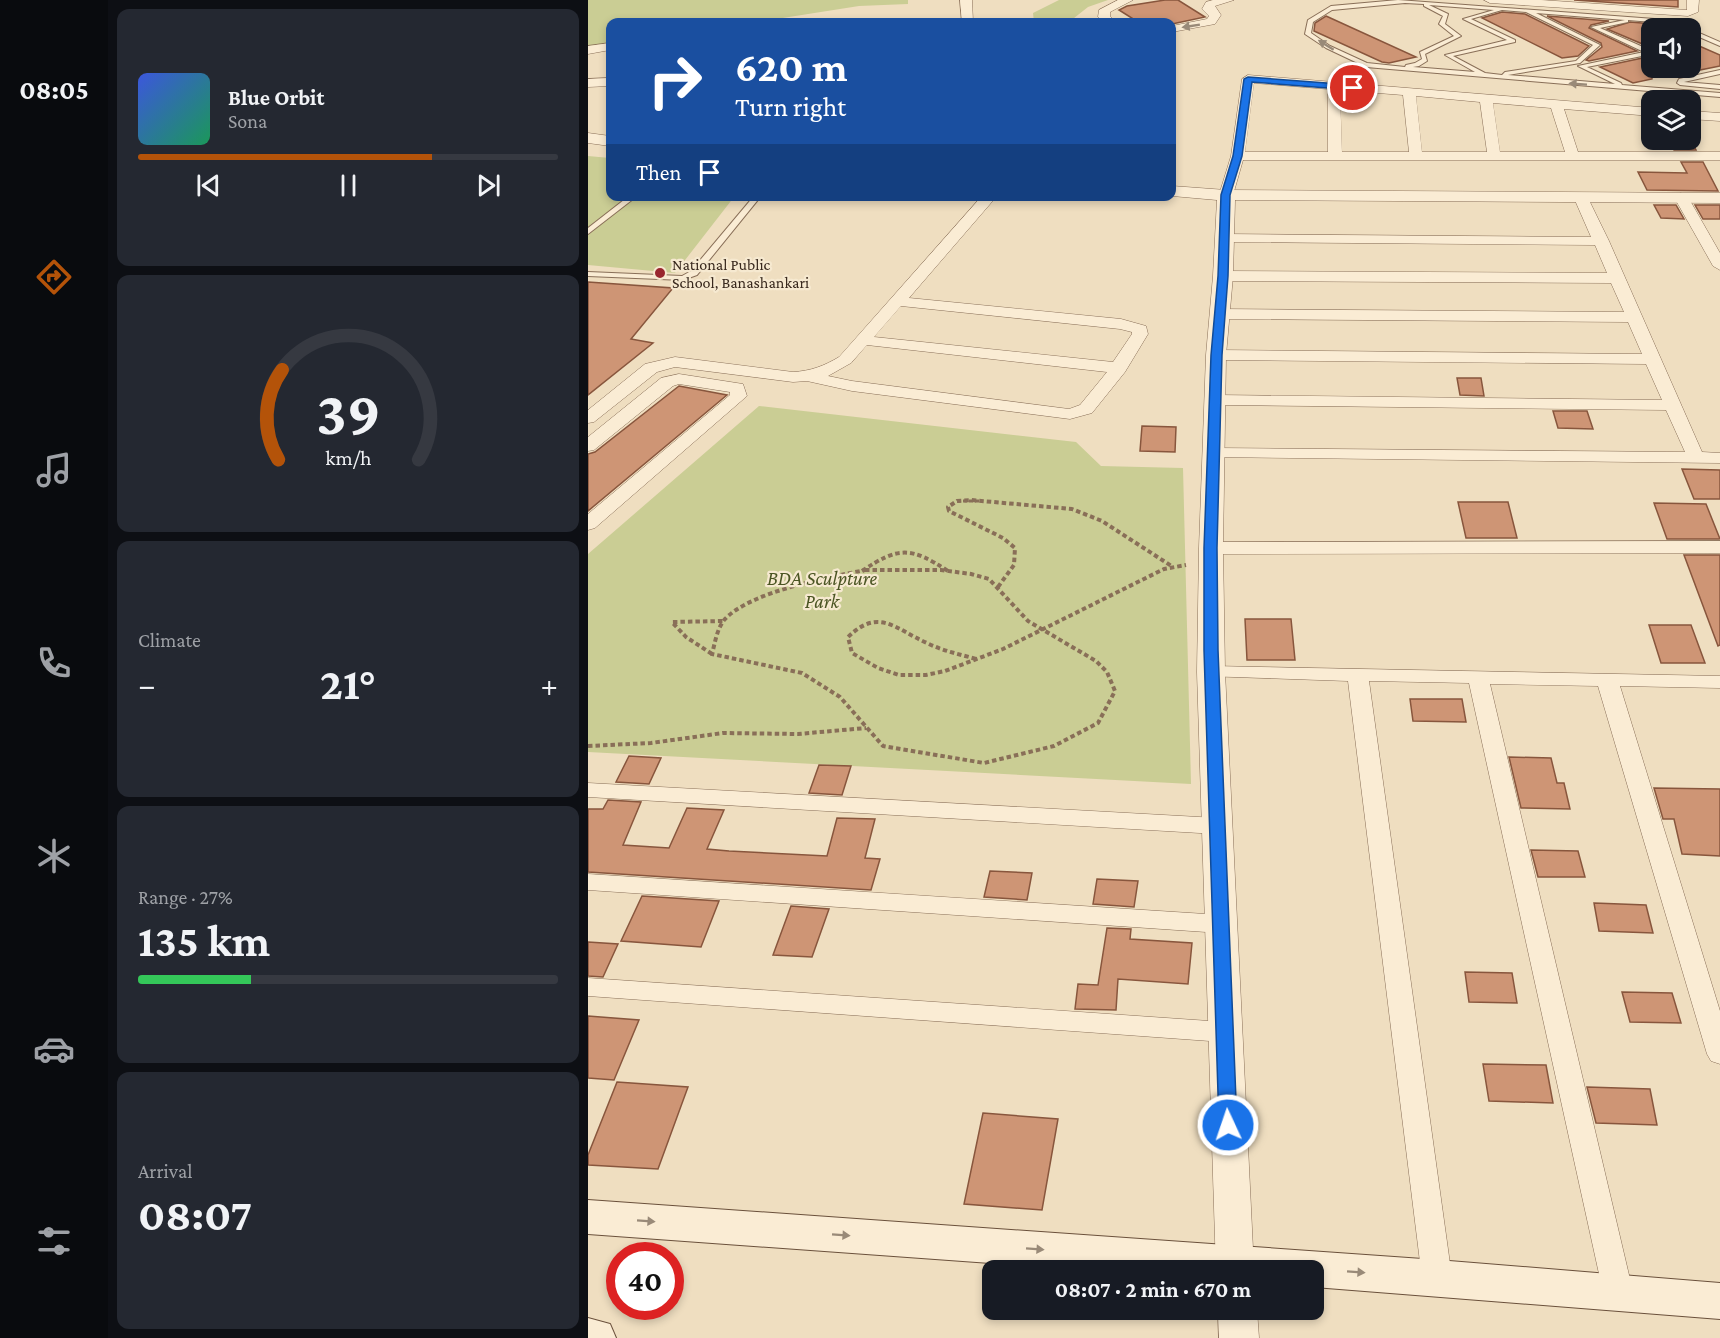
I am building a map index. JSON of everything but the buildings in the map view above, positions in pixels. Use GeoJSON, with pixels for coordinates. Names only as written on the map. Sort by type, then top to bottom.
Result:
{"type":"FeatureCollection","features":[{"type":"Feature","properties":{"kind":"main road"},"geometry":{"type":"LineString","coordinates":[[588,1217],[1144,1260]]}},
{"type":"Feature","properties":{"kind":"main road"},"geometry":{"type":"LineString","coordinates":[[1324,1272],[1437,1278],[1720,1301]]}},
{"type":"Feature","properties":{"kind":"main road"},"geometry":{"type":"LineString","coordinates":[[588,1337],[594,1338]]}},
{"type":"Feature","properties":{"kind":"street"},"geometry":{"type":"LineString","coordinates":[[966,0],[968,18]]}},
{"type":"Feature","properties":{"kind":"street"},"geometry":{"type":"LineString","coordinates":[[1105,18],[1105,10],[1127,0]]}},
{"type":"Feature","properties":{"kind":"street"},"geometry":{"type":"LineString","coordinates":[[1176,28],[1211,22],[1215,15],[1208,9],[1210,4],[1228,0]]}},
{"type":"Feature","properties":{"kind":"street"},"geometry":{"type":"LineString","coordinates":[[1490,0],[1690,13],[1692,12],[1692,0]]}},
{"type":"Feature","properties":{"kind":"street"},"geometry":{"type":"LineString","coordinates":[[588,50],[606,48]]}},
{"type":"Feature","properties":{"kind":"street"},"geometry":{"type":"LineString","coordinates":[[1235,1260],[1211,672],[1211,555],[1216,355],[1223,276],[1226,195],[1238,156],[1248,79],[1641,111]]}},
{"type":"Feature","properties":{"kind":"street"},"geometry":{"type":"LineString","coordinates":[[588,83],[606,82]]}},
{"type":"Feature","properties":{"kind":"street"},"geometry":{"type":"LineString","coordinates":[[1334,86],[1335,156]]}},
{"type":"Feature","properties":{"kind":"street"},"geometry":{"type":"LineString","coordinates":[[1409,92],[1416,156]]}},
{"type":"Feature","properties":{"kind":"street"},"geometry":{"type":"LineString","coordinates":[[1486,98],[1494,156]]}},
{"type":"Feature","properties":{"kind":"street"},"geometry":{"type":"LineString","coordinates":[[1556,104],[1573,156]]}},
{"type":"Feature","properties":{"kind":"street"},"geometry":{"type":"LineString","coordinates":[[1701,116],[1720,117]]}},
{"type":"Feature","properties":{"kind":"street"},"geometry":{"type":"LineString","coordinates":[[588,138],[606,140]]}},
{"type":"Feature","properties":{"kind":"street"},"geometry":{"type":"LineString","coordinates":[[1676,150],[1679,156]]}},
{"type":"Feature","properties":{"kind":"street"},"geometry":{"type":"LineString","coordinates":[[1238,156],[1720,156]]}},
{"type":"Feature","properties":{"kind":"street"},"geometry":{"type":"LineString","coordinates":[[1176,191],[1226,195],[1720,198]]}},
{"type":"Feature","properties":{"kind":"street"},"geometry":{"type":"LineString","coordinates":[[1681,197],[1720,266]]}},
{"type":"Feature","properties":{"kind":"street"},"geometry":{"type":"LineString","coordinates":[[1581,198],[1602,241],[1696,458]]}},
{"type":"Feature","properties":{"kind":"street"},"geometry":{"type":"LineString","coordinates":[[810,377],[826,373],[845,360],[986,201]]}},
{"type":"Feature","properties":{"kind":"street"},"geometry":{"type":"LineString","coordinates":[[1224,238],[1602,241]]}},
{"type":"Feature","properties":{"kind":"street"},"geometry":{"type":"LineString","coordinates":[[1223,276],[1617,278]]}},
{"type":"Feature","properties":{"kind":"street"},"geometry":{"type":"LineString","coordinates":[[588,418],[651,368],[675,362],[810,377],[852,386],[1070,414],[1086,409],[1119,368],[1140,334],[1140,329],[1133,326],[897,300]]}},
{"type":"Feature","properties":{"kind":"street"},"geometry":{"type":"LineString","coordinates":[[1219,314],[1634,317]]}},
{"type":"Feature","properties":{"kind":"street"},"geometry":{"type":"LineString","coordinates":[[862,340],[1119,368]]}},
{"type":"Feature","properties":{"kind":"street"},"geometry":{"type":"LineString","coordinates":[[1216,355],[1653,359]]}},
{"type":"Feature","properties":{"kind":"street"},"geometry":{"type":"LineString","coordinates":[[588,446],[667,382],[679,380],[737,388],[739,396],[588,524]]}},
{"type":"Feature","properties":{"kind":"street"},"geometry":{"type":"LineString","coordinates":[[1216,400],[1673,405]]}},
{"type":"Feature","properties":{"kind":"street"},"geometry":{"type":"LineString","coordinates":[[1215,453],[1720,458]]}},
{"type":"Feature","properties":{"kind":"street"},"geometry":{"type":"LineString","coordinates":[[1211,555],[1720,547]]}},
{"type":"Feature","properties":{"kind":"street"},"geometry":{"type":"LineString","coordinates":[[1211,672],[1720,682]]}},
{"type":"Feature","properties":{"kind":"street"},"geometry":{"type":"LineString","coordinates":[[1358,676],[1437,1278]]}},
{"type":"Feature","properties":{"kind":"street"},"geometry":{"type":"LineString","coordinates":[[1479,678],[1618,1292]]}},
{"type":"Feature","properties":{"kind":"street"},"geometry":{"type":"LineString","coordinates":[[1607,680],[1720,1054]]}},
{"type":"Feature","properties":{"kind":"street"},"geometry":{"type":"LineString","coordinates":[[588,790],[1217,826]]}},
{"type":"Feature","properties":{"kind":"street"},"geometry":{"type":"LineString","coordinates":[[588,882],[1221,924]]}},
{"type":"Feature","properties":{"kind":"street"},"geometry":{"type":"LineString","coordinates":[[588,987],[1224,1032]]}},
{"type":"Feature","properties":{"kind":"street"},"geometry":{"type":"LineString","coordinates":[[1238,1320],[1239,1338]]}},
{"type":"Feature","properties":{"kind":"lane"},"geometry":{"type":"LineString","coordinates":[[1641,18],[1405,1],[1331,8],[1310,21],[1308,33],[1329,47],[1365,65],[1720,95]]}},
{"type":"Feature","properties":{"kind":"lane"},"geometry":{"type":"LineString","coordinates":[[1390,68],[1417,65],[1425,60],[1422,53],[1428,48],[1448,43],[1458,36],[1442,24],[1446,15],[1421,2]]}},
{"type":"Feature","properties":{"kind":"lane"},"geometry":{"type":"LineString","coordinates":[[1510,8],[1466,18],[1513,41],[1448,55],[1488,77],[1578,62],[1597,45],[1522,8]]}},
{"type":"Feature","properties":{"kind":"lane"},"geometry":{"type":"LineString","coordinates":[[1641,18],[1594,27],[1641,49]]}},
{"type":"Feature","properties":{"kind":"lane"},"geometry":{"type":"LineString","coordinates":[[1701,36],[1720,44]]}},
{"type":"Feature","properties":{"kind":"lane"},"geometry":{"type":"LineString","coordinates":[[1626,88],[1581,66],[1641,55]]}},
{"type":"Feature","properties":{"kind":"lane"},"geometry":{"type":"LineString","coordinates":[[1720,72],[1681,80],[1680,83],[1720,87]]}},
{"type":"Feature","properties":{"kind":"lane"},"geometry":{"type":"LineString","coordinates":[[588,232],[628,201]]}},
{"type":"Feature","properties":{"kind":"lane"},"geometry":{"type":"LineString","coordinates":[[588,274],[683,278],[694,273],[754,201]]}},
{"type":"Feature","properties":{"kind":"path"},"geometry":{"type":"LineString","coordinates":[[998,587],[1014,565],[1015,548],[1003,538],[950,511],[948,507],[952,503],[971,500],[1072,509],[1102,521],[1173,568]]}},
{"type":"Feature","properties":{"kind":"path"},"geometry":{"type":"LineString","coordinates":[[861,571],[882,556],[896,551],[909,550],[924,556],[948,572]]}},
{"type":"Feature","properties":{"kind":"path"},"geometry":{"type":"LineString","coordinates":[[976,659],[934,646],[893,624],[874,620],[856,627],[848,637],[852,653],[874,668],[905,676],[941,672],[976,659],[1042,630],[1164,569],[1211,555]]}},
{"type":"Feature","properties":{"kind":"path"},"geometry":{"type":"LineString","coordinates":[[861,571],[948,572],[984,577],[998,587],[1019,613],[1042,630],[1078,649],[1107,671],[1115,691],[1098,723],[1054,746],[984,763],[883,746],[840,697],[802,673],[712,654],[686,637],[672,622],[723,621],[744,606],[776,594],[861,571]]}},
{"type":"Feature","properties":{"kind":"path"},"geometry":{"type":"LineString","coordinates":[[712,654],[723,621]]}},
{"type":"Feature","properties":{"kind":"path"},"geometry":{"type":"LineString","coordinates":[[588,746],[651,743],[723,733],[798,734],[867,728]]}},
{"type":"Feature","properties":{"kind":"green space"},"geometry":{"type":"Polygon","coordinates":[[[588,0],[908,0],[908,4],[859,6],[782,18],[606,18],[606,47],[588,49],[588,0]]]}},
{"type":"Feature","properties":{"kind":"green space"},"geometry":{"type":"Polygon","coordinates":[[[1059,0],[1108,0],[1088,7],[1074,18],[1034,18],[1033,13],[1059,0]]]}},
{"type":"Feature","properties":{"kind":"green space"},"geometry":{"type":"Polygon","coordinates":[[[588,156],[606,158],[606,201],[731,201],[675,273],[588,265],[588,156]]]}},
{"type":"Feature","properties":{"kind":"green space","name":"BDA Sculpture Park"},"geometry":{"type":"Polygon","coordinates":[[[759,406],[1076,442],[1101,466],[1183,468],[1191,784],[588,752],[588,554],[759,406]]]}},
{"type":"Feature","properties":{"kind":"place","name":"National Public School, Banashankari"},"geometry":{"type":"Point","coordinates":[660,273]}},
{"type":"Feature","properties":{"kind":"route"},"geometry":{"type":"LineString","coordinates":[[1228,1125],[1211,672],[1211,548],[1216,355],[1223,276],[1226,195],[1238,156],[1248,79],[1353,88]]}}]}
